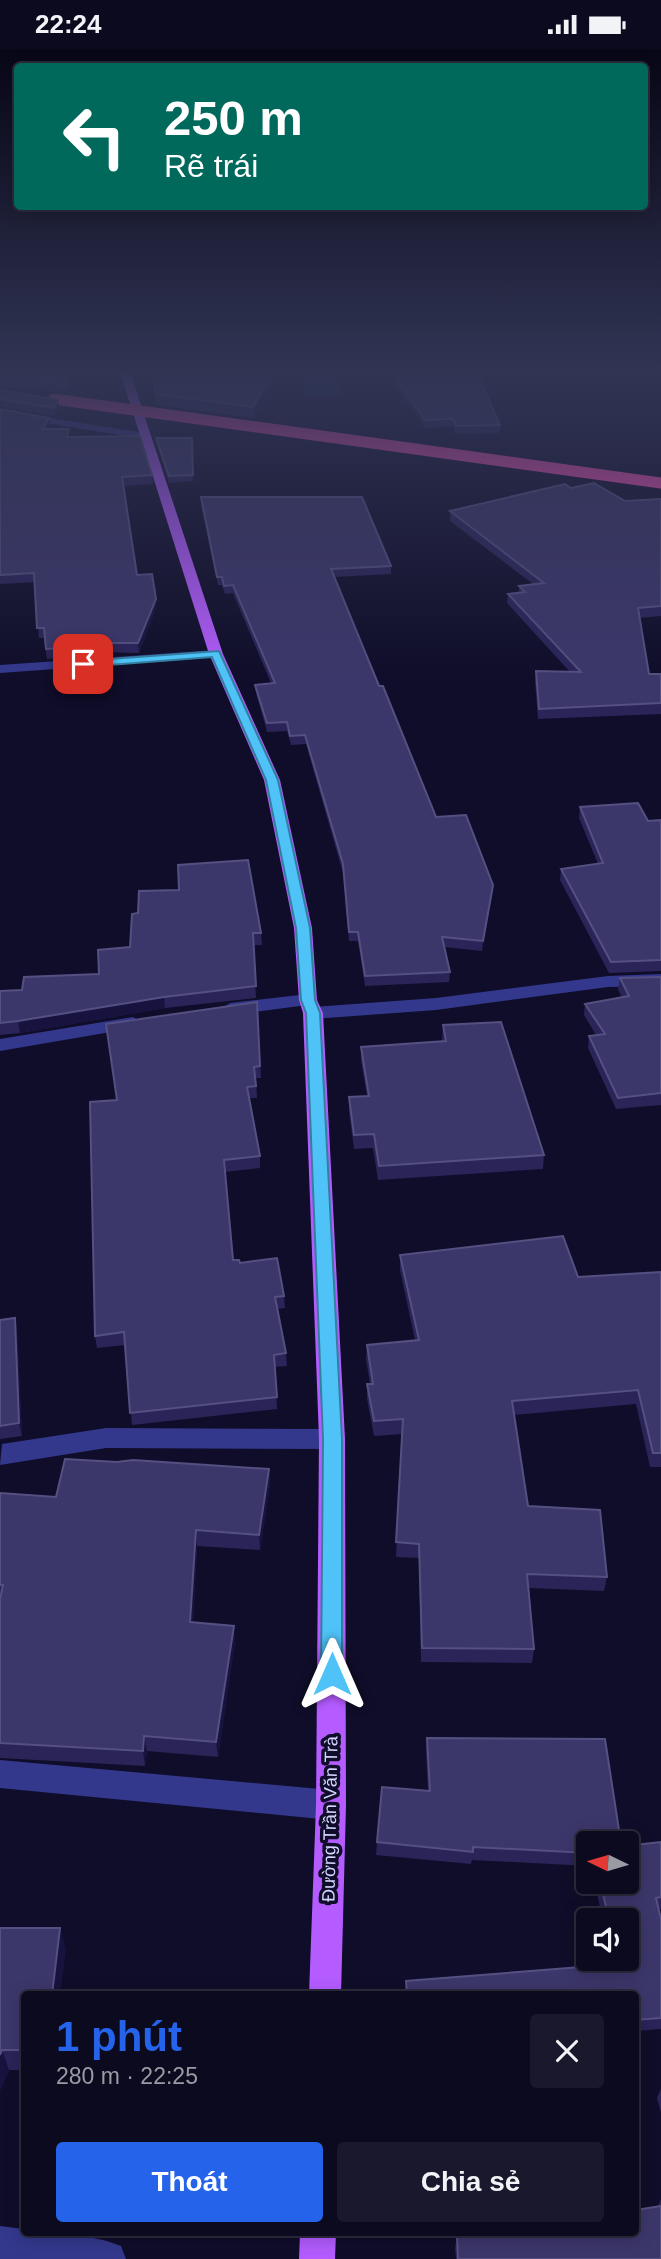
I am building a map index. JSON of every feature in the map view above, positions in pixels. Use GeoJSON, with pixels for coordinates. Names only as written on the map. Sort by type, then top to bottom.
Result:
{"type":"FeatureCollection","features":[{"type":"Feature","properties":{"kind":"highway"},"geometry":{"type":"LineString","coordinates":[[604,475],[661,483]]}},
{"type":"Feature","properties":{"kind":"main road","name":"Đường Trần Văn Trà"},"geometry":{"type":"LineString","coordinates":[[158,475],[215,654],[272,780],[303,928],[311,1007],[332,1439],[331,1805],[325,1991]]}},
{"type":"Feature","properties":{"kind":"main road"},"geometry":{"type":"LineString","coordinates":[[317,2236],[317,2259]]}},
{"type":"Feature","properties":{"kind":"street"},"geometry":{"type":"LineString","coordinates":[[0,669],[215,654]]}},
{"type":"Feature","properties":{"kind":"street"},"geometry":{"type":"LineString","coordinates":[[204,1012],[452,1002],[608,980],[661,980]]}},
{"type":"Feature","properties":{"kind":"street"},"geometry":{"type":"LineString","coordinates":[[0,1045],[153,1019]]}},
{"type":"Feature","properties":{"kind":"street"},"geometry":{"type":"LineString","coordinates":[[0,1455],[11,1451],[106,1438],[332,1439]]}},
{"type":"Feature","properties":{"kind":"street"},"geometry":{"type":"LineString","coordinates":[[0,1774],[331,1805]]}},
{"type":"Feature","properties":{"kind":"street"},"geometry":{"type":"LineString","coordinates":[[0,2244],[108,2259]]}},
{"type":"Feature","properties":{"kind":"building"},"geometry":{"type":"Polygon","coordinates":[[[0,475],[150,475],[122,477],[137,575],[152,574],[156,599],[138,643],[98,643],[96,646],[46,649],[44,628],[37,628],[34,573],[0,575],[0,475]]]}},
{"type":"Feature","properties":{"kind":"building"},"geometry":{"type":"Polygon","coordinates":[[[594,483],[625,501],[661,499],[661,606],[638,608],[649,674],[661,674],[661,703],[539,709],[536,671],[581,672],[508,594],[525,592],[519,586],[544,583],[450,511],[565,484],[571,488],[594,483]]]}},
{"type":"Feature","properties":{"kind":"building"},"geometry":{"type":"Polygon","coordinates":[[[201,497],[362,497],[391,566],[331,569],[379,686],[383,686],[436,817],[466,815],[493,885],[483,941],[442,937],[450,972],[365,976],[358,932],[349,932],[343,864],[305,735],[290,736],[287,722],[267,723],[255,685],[275,683],[233,585],[224,586],[222,577],[217,577],[201,497]]]}},
{"type":"Feature","properties":{"kind":"building"},"geometry":{"type":"Polygon","coordinates":[[[638,803],[648,821],[661,820],[661,960],[611,962],[561,869],[603,863],[580,807],[638,803]]]}},
{"type":"Feature","properties":{"kind":"building"},"geometry":{"type":"Polygon","coordinates":[[[248,860],[261,933],[253,933],[256,986],[164,997],[0,1023],[0,991],[22,990],[24,977],[99,974],[98,950],[130,947],[132,914],[138,913],[139,891],[179,890],[178,865],[248,860]]]}},
{"type":"Feature","properties":{"kind":"building"},"geometry":{"type":"Polygon","coordinates":[[[661,977],[661,1093],[618,1098],[589,1036],[605,1034],[585,1004],[629,996],[620,978],[661,977]]]}},
{"type":"Feature","properties":{"kind":"building"},"geometry":{"type":"Polygon","coordinates":[[[257,1002],[260,1066],[254,1067],[256,1086],[247,1087],[260,1156],[224,1160],[233,1260],[239,1260],[240,1263],[277,1258],[284,1296],[275,1297],[286,1353],[274,1355],[277,1397],[130,1413],[124,1332],[95,1336],[90,1102],[117,1100],[106,1024],[257,1002]]]}},
{"type":"Feature","properties":{"kind":"building"},"geometry":{"type":"Polygon","coordinates":[[[501,1022],[544,1155],[379,1166],[374,1134],[354,1135],[349,1097],[369,1096],[361,1047],[446,1041],[443,1025],[501,1022]]]}},
{"type":"Feature","properties":{"kind":"building"},"geometry":{"type":"Polygon","coordinates":[[[563,1236],[578,1277],[661,1272],[661,1453],[653,1453],[638,1390],[512,1401],[528,1506],[600,1510],[607,1577],[527,1574],[534,1649],[422,1648],[419,1544],[396,1542],[403,1419],[374,1421],[367,1384],[373,1384],[367,1345],[419,1340],[400,1255],[563,1236]]]}},
{"type":"Feature","properties":{"kind":"building"},"geometry":{"type":"Polygon","coordinates":[[[15,1318],[19,1423],[0,1426],[0,1320],[15,1318]]]}},
{"type":"Feature","properties":{"kind":"building"},"geometry":{"type":"Polygon","coordinates":[[[65,1459],[117,1462],[133,1460],[269,1469],[259,1535],[196,1530],[190,1622],[234,1626],[216,1742],[144,1736],[143,1751],[0,1743],[0,1599],[3,1585],[0,1585],[0,1493],[56,1497],[65,1459]]]}},
{"type":"Feature","properties":{"kind":"building"},"geometry":{"type":"Polygon","coordinates":[[[427,1738],[605,1739],[619,1831],[576,1831],[576,1852],[473,1847],[473,1852],[377,1842],[382,1787],[430,1791],[427,1738]]]}},
{"type":"Feature","properties":{"kind":"building"},"geometry":{"type":"Polygon","coordinates":[[[661,1842],[661,1897],[656,1898],[661,1919],[661,2018],[639,2020],[639,1991],[407,1991],[406,1981],[576,1967],[576,1971],[639,1971],[639,1908],[606,1908],[603,1894],[639,1894],[639,1845],[661,1842]]]}},
{"type":"Feature","properties":{"kind":"building"},"geometry":{"type":"Polygon","coordinates":[[[0,1928],[60,1928],[52,1991],[21,1991],[21,2050],[2,2050],[0,2055],[0,1928]]]}},
{"type":"Feature","properties":{"kind":"building"},"geometry":{"type":"Polygon","coordinates":[[[661,2206],[661,2259],[458,2259],[457,2237],[464,2236],[639,2236],[639,2209],[661,2206]]]}},
{"type":"Feature","properties":{"kind":"route"},"geometry":{"type":"LineString","coordinates":[[83,664],[215,654],[272,780],[303,928],[308,1000],[313,1013],[325,1221],[332,1439],[332,1674]]}}]}
